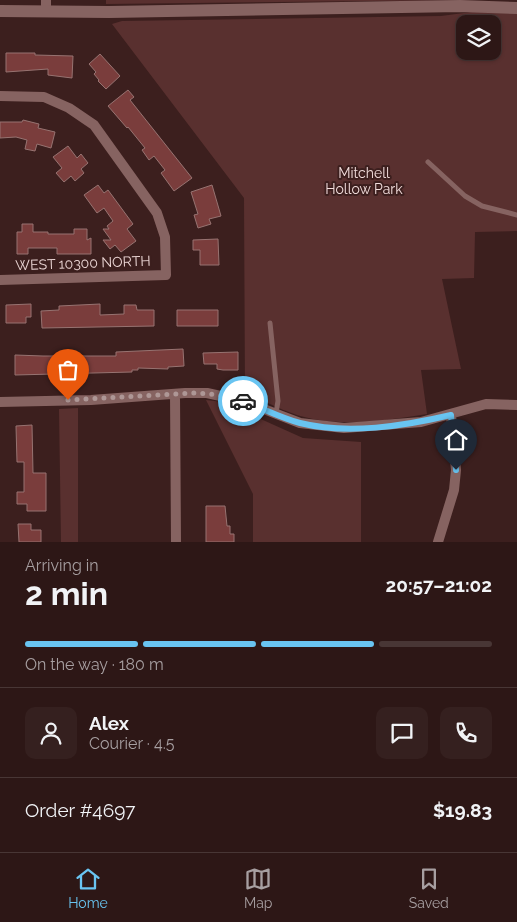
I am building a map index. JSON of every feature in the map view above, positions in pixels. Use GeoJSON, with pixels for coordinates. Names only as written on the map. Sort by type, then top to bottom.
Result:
{"type":"FeatureCollection","features":[{"type":"Feature","properties":{"kind":"street"},"geometry":{"type":"LineString","coordinates":[[0,11],[46,6],[460,6],[517,8]]}},
{"type":"Feature","properties":{"kind":"street","name":"WEST 10300 NORTH"},"geometry":{"type":"LineString","coordinates":[[0,96],[44,97],[69,108],[94,125],[156,213],[165,238],[166,274],[0,280]]}},
{"type":"Feature","properties":{"kind":"street"},"geometry":{"type":"LineString","coordinates":[[0,402],[91,400],[196,393],[219,395],[243,401],[300,423],[344,428],[412,423],[451,415],[468,408],[486,404],[517,405]]}},
{"type":"Feature","properties":{"kind":"street"},"geometry":{"type":"LineString","coordinates":[[175,394],[176,542]]}},
{"type":"Feature","properties":{"kind":"street"},"geometry":{"type":"LineString","coordinates":[[438,542],[454,490],[456,470],[451,415]]}},
{"type":"Feature","properties":{"kind":"lane"},"geometry":{"type":"LineString","coordinates":[[428,162],[465,196],[482,206],[517,215]]}},
{"type":"Feature","properties":{"kind":"lane"},"geometry":{"type":"LineString","coordinates":[[270,323],[278,401],[276,414]]}},
{"type":"Feature","properties":{"kind":"green space"},"geometry":{"type":"Polygon","coordinates":[[[106,0],[467,0],[106,4],[106,0]]]}},
{"type":"Feature","properties":{"kind":"green space","name":"Mitchell Hollow Park"},"geometry":{"type":"Polygon","coordinates":[[[479,11],[517,11],[517,231],[475,232],[474,278],[442,279],[461,369],[421,370],[427,414],[356,422],[327,421],[304,417],[245,393],[244,198],[112,24],[122,21],[441,16],[479,11]]]}},
{"type":"Feature","properties":{"kind":"green space"},"geometry":{"type":"Polygon","coordinates":[[[206,400],[223,402],[303,438],[361,442],[361,542],[253,542],[253,494],[206,400]]]}},
{"type":"Feature","properties":{"kind":"green space"},"geometry":{"type":"Polygon","coordinates":[[[78,408],[78,542],[61,542],[59,409],[78,408]]]}},
{"type":"Feature","properties":{"kind":"building"},"geometry":{"type":"Polygon","coordinates":[[[6,53],[73,56],[72,78],[48,75],[48,69],[6,72],[6,53]]]}},
{"type":"Feature","properties":{"kind":"building"},"geometry":{"type":"Polygon","coordinates":[[[100,54],[120,76],[106,89],[98,81],[94,74],[96,72],[89,64],[100,54]]]}},
{"type":"Feature","properties":{"kind":"building"},"geometry":{"type":"Polygon","coordinates":[[[128,90],[134,97],[130,100],[192,178],[174,191],[161,173],[165,170],[154,156],[149,160],[142,150],[145,148],[108,106],[128,90]]]}},
{"type":"Feature","properties":{"kind":"building"},"geometry":{"type":"Polygon","coordinates":[[[23,120],[39,124],[38,128],[55,132],[51,148],[37,144],[35,151],[25,149],[27,140],[16,137],[0,138],[0,122],[22,122],[23,120]]]}},
{"type":"Feature","properties":{"kind":"building"},"geometry":{"type":"Polygon","coordinates":[[[68,146],[77,158],[81,154],[88,163],[81,169],[84,173],[75,181],[71,176],[64,182],[56,173],[62,168],[53,157],[68,146]]]}},
{"type":"Feature","properties":{"kind":"building"},"geometry":{"type":"Polygon","coordinates":[[[98,185],[104,193],[108,190],[133,224],[127,229],[136,241],[121,252],[115,245],[110,249],[103,240],[111,240],[103,229],[109,229],[107,226],[113,221],[104,208],[97,213],[84,195],[98,185]]]}},
{"type":"Feature","properties":{"kind":"building"},"geometry":{"type":"Polygon","coordinates":[[[212,185],[221,216],[209,219],[211,224],[198,228],[194,215],[198,214],[191,192],[212,185]]]}},
{"type":"Feature","properties":{"kind":"building"},"geometry":{"type":"Polygon","coordinates":[[[22,224],[33,224],[33,232],[48,232],[48,234],[74,234],[74,229],[87,229],[87,240],[91,238],[91,254],[57,254],[57,248],[28,248],[28,254],[17,254],[17,232],[22,232],[22,224]]]}},
{"type":"Feature","properties":{"kind":"building"},"geometry":{"type":"Polygon","coordinates":[[[218,239],[219,265],[200,265],[200,250],[193,250],[193,240],[218,239]]]}},
{"type":"Feature","properties":{"kind":"building"},"geometry":{"type":"Polygon","coordinates":[[[31,304],[31,317],[26,317],[26,323],[6,323],[6,305],[31,304]]]}},
{"type":"Feature","properties":{"kind":"building"},"geometry":{"type":"Polygon","coordinates":[[[100,304],[100,315],[124,314],[124,305],[136,305],[137,310],[154,310],[154,326],[42,328],[41,311],[59,310],[59,306],[100,304]]]}},
{"type":"Feature","properties":{"kind":"building"},"geometry":{"type":"Polygon","coordinates":[[[177,310],[218,310],[218,326],[177,326],[177,310]]]}},
{"type":"Feature","properties":{"kind":"building"},"geometry":{"type":"Polygon","coordinates":[[[183,349],[184,366],[168,367],[168,369],[138,368],[138,370],[132,370],[132,372],[15,375],[15,355],[116,356],[116,352],[183,349]]]}},
{"type":"Feature","properties":{"kind":"building"},"geometry":{"type":"Polygon","coordinates":[[[238,352],[238,370],[217,369],[217,364],[204,364],[203,353],[238,352]]]}},
{"type":"Feature","properties":{"kind":"building"},"geometry":{"type":"Polygon","coordinates":[[[32,425],[33,473],[46,473],[46,511],[27,511],[27,504],[17,504],[17,492],[24,492],[24,462],[17,462],[16,426],[32,425]]]}},
{"type":"Feature","properties":{"kind":"building"},"geometry":{"type":"Polygon","coordinates":[[[206,506],[225,506],[227,526],[230,526],[230,534],[234,534],[234,542],[206,542],[206,506]]]}},
{"type":"Feature","properties":{"kind":"building"},"geometry":{"type":"Polygon","coordinates":[[[18,524],[31,524],[31,530],[41,530],[41,542],[19,542],[18,524]]]}},
{"type":"Feature","properties":{"kind":"way so far"},"geometry":{"type":"LineString","coordinates":[[68,400],[114,399],[196,393],[219,395],[243,401]]}},
{"type":"Feature","properties":{"kind":"route"},"geometry":{"type":"LineString","coordinates":[[243,401],[300,423],[344,428],[420,422],[451,415],[456,470]]}}]}
